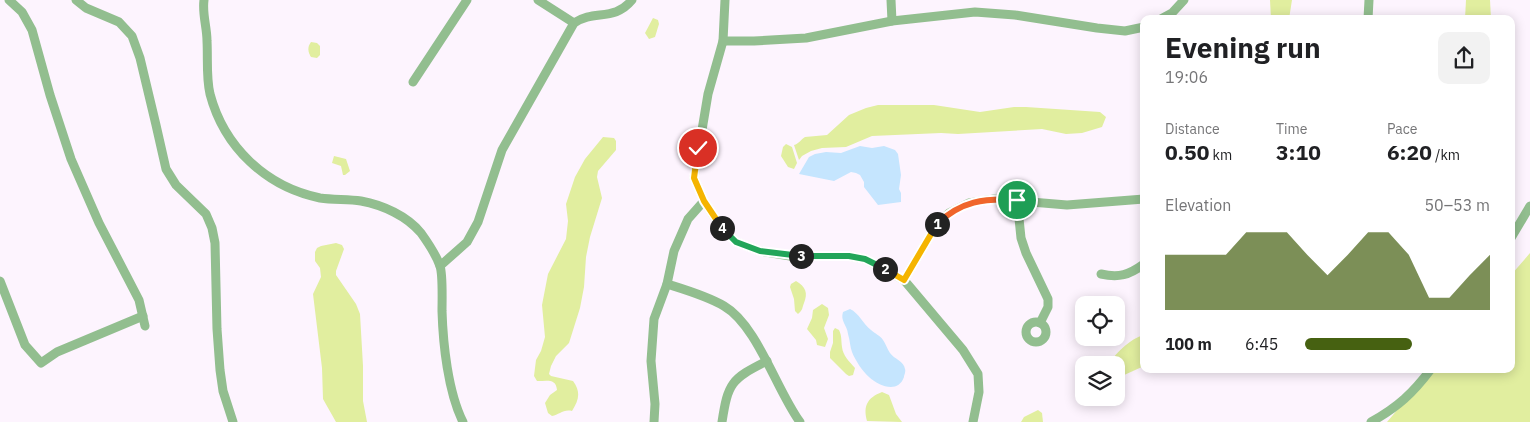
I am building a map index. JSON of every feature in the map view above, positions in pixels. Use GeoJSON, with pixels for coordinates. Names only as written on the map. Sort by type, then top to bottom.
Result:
{"type":"FeatureCollection","features":[{"type":"Feature","properties":{"kind":"street"},"geometry":{"type":"LineString","coordinates":[[9,0],[22,12],[32,30],[50,95],[71,159],[99,223],[139,300],[145,326]]}},
{"type":"Feature","properties":{"kind":"street"},"geometry":{"type":"LineString","coordinates":[[76,0],[86,8],[119,22],[132,36],[140,58],[166,169],[176,185],[206,214],[212,228],[215,243],[220,370],[223,391],[233,422]]}},
{"type":"Feature","properties":{"kind":"street"},"geometry":{"type":"LineString","coordinates":[[204,0],[203,17],[206,28],[207,75],[210,93],[224,130],[236,148],[266,175],[306,194],[321,198],[360,201],[389,210],[420,232],[440,266],[442,325],[451,390],[457,411],[463,422]]}},
{"type":"Feature","properties":{"kind":"street"},"geometry":{"type":"LineString","coordinates":[[413,82],[467,0]]}},
{"type":"Feature","properties":{"kind":"street"},"geometry":{"type":"LineString","coordinates":[[538,0],[574,23]]}},
{"type":"Feature","properties":{"kind":"street"},"geometry":{"type":"LineString","coordinates":[[440,266],[467,242],[478,222],[502,150],[574,23],[588,16],[610,15],[626,7],[632,0]]}},
{"type":"Feature","properties":{"kind":"street"},"geometry":{"type":"LineString","coordinates":[[725,0],[723,41],[708,94],[694,178],[704,201],[719,224],[736,242],[760,251],[790,256],[849,256],[865,259],[904,280],[963,350],[978,374],[978,392],[973,422]]}},
{"type":"Feature","properties":{"kind":"street"},"geometry":{"type":"LineString","coordinates":[[891,0],[892,21]]}},
{"type":"Feature","properties":{"kind":"street"},"geometry":{"type":"LineString","coordinates":[[1167,15],[1184,0]]}},
{"type":"Feature","properties":{"kind":"street"},"geometry":{"type":"LineString","coordinates":[[1368,15],[1369,0]]}},
{"type":"Feature","properties":{"kind":"street"},"geometry":{"type":"LineString","coordinates":[[723,41],[806,38],[892,21],[975,12],[1016,15],[1125,31],[1140,28]]}},
{"type":"Feature","properties":{"kind":"street"},"geometry":{"type":"LineString","coordinates":[[904,280],[937,224],[949,213],[969,204],[994,199],[1067,205],[1140,199]]}},
{"type":"Feature","properties":{"kind":"street"},"geometry":{"type":"LineString","coordinates":[[1017,200],[1021,238],[1048,299],[1048,307],[1040,323]]}},
{"type":"Feature","properties":{"kind":"street"},"geometry":{"type":"LineString","coordinates":[[654,422],[655,404],[651,361],[654,318],[666,284],[674,251],[688,219],[704,201]]}},
{"type":"Feature","properties":{"kind":"street"},"geometry":{"type":"LineString","coordinates":[[1515,231],[1530,206]]}},
{"type":"Feature","properties":{"kind":"street"},"geometry":{"type":"LineString","coordinates":[[1101,274],[1114,277],[1140,266]]}},
{"type":"Feature","properties":{"kind":"street"},"geometry":{"type":"LineString","coordinates":[[0,281],[25,345],[40,363],[57,352],[143,316]]}},
{"type":"Feature","properties":{"kind":"street"},"geometry":{"type":"LineString","coordinates":[[666,284],[705,297],[726,307],[741,321],[767,361],[791,409],[800,422]]}},
{"type":"Feature","properties":{"kind":"street"},"geometry":{"type":"LineString","coordinates":[[722,422],[726,395],[732,383],[747,371],[767,361]]}},
{"type":"Feature","properties":{"kind":"street"},"geometry":{"type":"LineString","coordinates":[[1371,422],[1406,399],[1428,373]]}},
{"type":"Feature","properties":{"kind":"green space"},"geometry":{"type":"Polygon","coordinates":[[[1270,0],[1292,0],[1290,15],[1271,15],[1270,0]]]}},
{"type":"Feature","properties":{"kind":"green space"},"geometry":{"type":"Polygon","coordinates":[[[1466,0],[1490,0],[1491,15],[1465,15],[1466,0]]]}},
{"type":"Feature","properties":{"kind":"green space"},"geometry":{"type":"Polygon","coordinates":[[[653,18],[658,20],[659,24],[655,37],[649,39],[645,33],[653,18]]]}},
{"type":"Feature","properties":{"kind":"green space"},"geometry":{"type":"Polygon","coordinates":[[[311,42],[317,43],[320,46],[320,55],[317,58],[311,57],[309,53],[308,48],[311,42]]]}},
{"type":"Feature","properties":{"kind":"green space"},"geometry":{"type":"Polygon","coordinates":[[[878,105],[934,105],[980,112],[1026,107],[1100,112],[1106,117],[1102,127],[1082,133],[1066,134],[1042,129],[958,134],[872,136],[846,147],[822,148],[811,151],[799,160],[794,145],[805,137],[827,135],[849,115],[878,105]]]}},
{"type":"Feature","properties":{"kind":"green space"},"geometry":{"type":"Polygon","coordinates":[[[603,137],[614,138],[616,150],[598,171],[597,177],[602,198],[586,257],[584,287],[580,308],[569,343],[556,356],[549,374],[573,381],[578,392],[578,400],[572,411],[552,416],[548,413],[545,403],[550,395],[557,390],[556,386],[550,381],[537,381],[534,376],[536,360],[545,337],[542,305],[548,274],[566,239],[568,221],[566,204],[575,177],[585,159],[603,137]]]}},
{"type":"Feature","properties":{"kind":"green space"},"geometry":{"type":"Polygon","coordinates":[[[786,144],[792,147],[797,163],[794,169],[788,167],[781,156],[783,147],[786,144]]]}},
{"type":"Feature","properties":{"kind":"green space"},"geometry":{"type":"Polygon","coordinates":[[[334,156],[346,159],[350,171],[345,175],[343,175],[341,166],[332,163],[334,156]]]}},
{"type":"Feature","properties":{"kind":"green space"},"geometry":{"type":"Polygon","coordinates":[[[336,243],[342,245],[344,249],[336,275],[356,304],[360,314],[363,401],[367,422],[336,422],[323,399],[322,368],[313,294],[321,277],[320,268],[315,261],[315,252],[321,246],[336,243]]]}},
{"type":"Feature","properties":{"kind":"green space"},"geometry":{"type":"Polygon","coordinates":[[[1530,253],[1530,422],[1387,422],[1429,373],[1515,373],[1515,270],[1530,253]]]}},
{"type":"Feature","properties":{"kind":"green space"},"geometry":{"type":"Polygon","coordinates":[[[796,281],[804,288],[806,293],[802,309],[798,314],[795,311],[790,287],[796,281]]]}},
{"type":"Feature","properties":{"kind":"green space"},"geometry":{"type":"Polygon","coordinates":[[[822,304],[828,308],[829,315],[824,328],[828,339],[825,347],[817,345],[816,340],[807,329],[813,310],[822,304]]]}},
{"type":"Feature","properties":{"kind":"green space"},"geometry":{"type":"Polygon","coordinates":[[[835,328],[840,332],[844,353],[855,368],[853,375],[849,376],[846,374],[830,358],[835,328]]]}},
{"type":"Feature","properties":{"kind":"green space"},"geometry":{"type":"Polygon","coordinates":[[[1140,337],[1140,368],[1125,375],[1125,356],[1115,356],[1125,346],[1140,337]]]}},
{"type":"Feature","properties":{"kind":"green space"},"geometry":{"type":"Polygon","coordinates":[[[882,392],[889,395],[896,414],[902,422],[867,421],[867,403],[882,392]]]}},
{"type":"Feature","properties":{"kind":"green space"},"geometry":{"type":"Polygon","coordinates":[[[1038,410],[1042,413],[1043,422],[1021,422],[1024,417],[1038,410]]]}},
{"type":"Feature","properties":{"kind":"water"},"geometry":{"type":"Polygon","coordinates":[[[860,146],[872,148],[884,146],[895,150],[898,154],[901,175],[899,189],[901,202],[878,205],[864,187],[864,182],[860,175],[856,173],[851,172],[834,181],[799,174],[809,157],[815,154],[826,152],[841,153],[860,146]]]}},
{"type":"Feature","properties":{"kind":"water"},"geometry":{"type":"Polygon","coordinates":[[[850,309],[856,313],[868,328],[882,338],[890,353],[904,366],[904,377],[897,385],[888,387],[878,383],[867,375],[857,362],[851,350],[842,318],[843,312],[850,309]]]}},
{"type":"Feature","properties":{"kind":"route"},"geometry":{"type":"LineString","coordinates":[[698,148],[694,178],[704,201],[719,224],[736,242],[760,251],[790,256],[849,256],[865,259],[904,280],[937,224],[949,213],[969,204],[994,199],[1017,200]]}}]}
